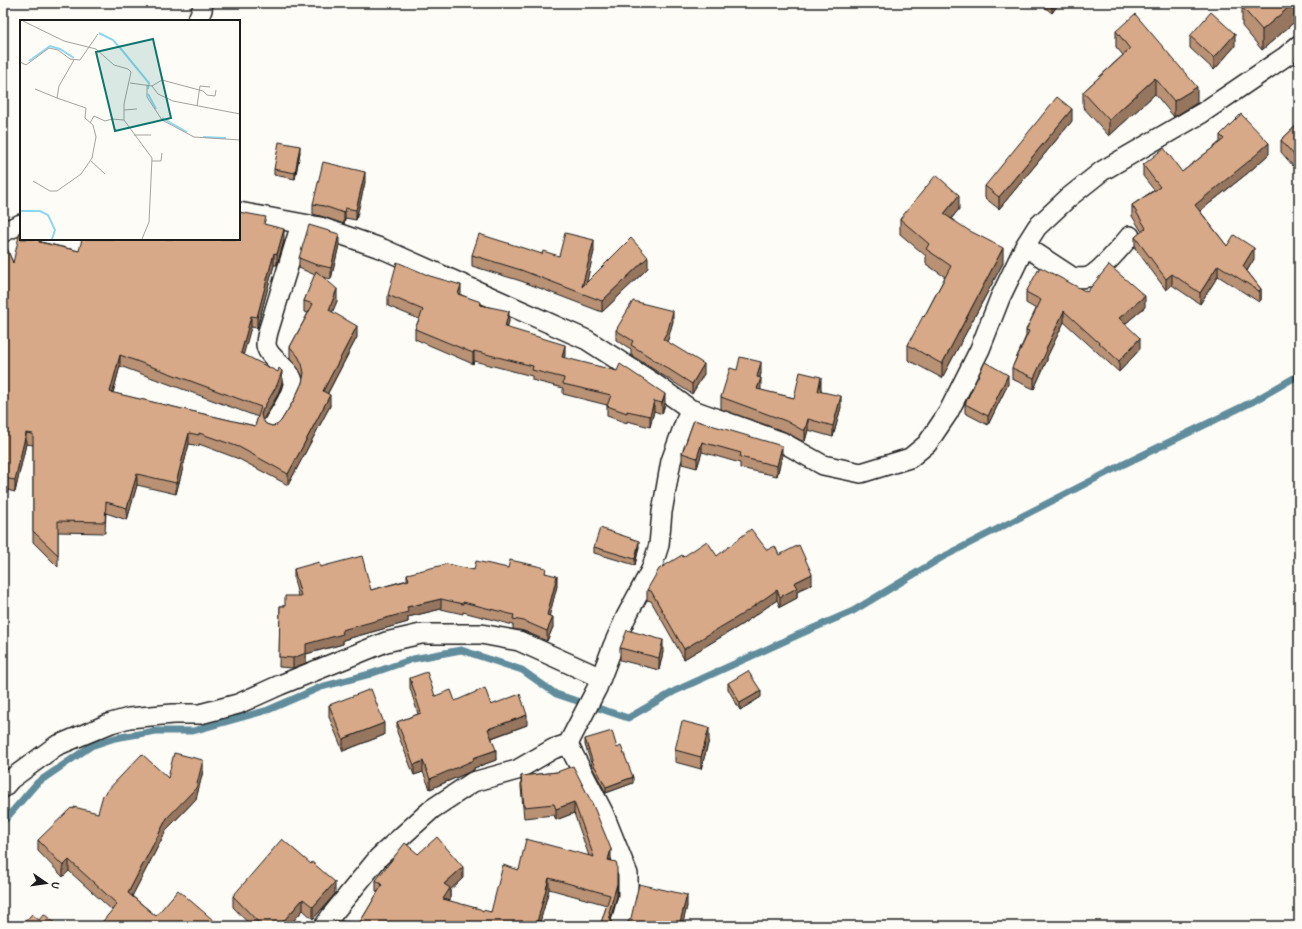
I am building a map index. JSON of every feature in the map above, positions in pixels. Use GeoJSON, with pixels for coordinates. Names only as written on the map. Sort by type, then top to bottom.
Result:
{"type":"FeatureCollection","features":[{"type":"Feature","properties":{"kind":"street"},"geometry":{"type":"LineString","coordinates":[[197,20],[202,10],[203,3]]}},
{"type":"Feature","properties":{"kind":"street"},"geometry":{"type":"LineString","coordinates":[[240,212],[320,227],[383,249],[587,340],[652,382],[690,409],[782,442],[823,465],[861,473],[910,458],[927,444],[948,413],[980,349],[1000,298],[1025,246],[1038,227],[1068,198],[1102,171],[1202,113],[1286,56],[1299,45]]}},
{"type":"Feature","properties":{"kind":"street"},"geometry":{"type":"LineString","coordinates":[[3,232],[20,224]]}},
{"type":"Feature","properties":{"kind":"street"},"geometry":{"type":"LineString","coordinates":[[272,426],[289,399],[293,383],[289,373],[270,354],[266,345],[268,332],[301,224]]}},
{"type":"Feature","properties":{"kind":"street"},"geometry":{"type":"LineString","coordinates":[[1025,246],[1072,277],[1081,278],[1090,276],[1098,270],[1130,236]]}},
{"type":"Feature","properties":{"kind":"street"},"geometry":{"type":"LineString","coordinates":[[324,926],[379,857],[432,810],[473,782],[517,770],[570,738],[599,683],[626,617],[651,570],[659,545],[663,505],[671,460],[690,409]]}},
{"type":"Feature","properties":{"kind":"street"},"geometry":{"type":"LineString","coordinates":[[3,788],[10,779],[56,746],[111,723],[129,718],[173,714],[200,714],[231,706],[386,642],[421,634],[481,634],[519,641],[599,683]]}},
{"type":"Feature","properties":{"kind":"street"},"geometry":{"type":"LineString","coordinates":[[570,738],[603,812],[628,874],[628,896],[620,926]]}},
{"type":"Feature","properties":{"kind":"building"},"geometry":{"type":"Polygon","coordinates":[[[1246,3],[1294,3],[1262,30],[1242,7],[1246,3]]]}},
{"type":"Feature","properties":{"kind":"building"},"geometry":{"type":"Polygon","coordinates":[[[1211,12],[1235,34],[1214,58],[1190,36],[1211,12]]]}},
{"type":"Feature","properties":{"kind":"building"},"geometry":{"type":"Polygon","coordinates":[[[1135,14],[1197,87],[1174,101],[1155,78],[1109,120],[1083,92],[1130,49],[1116,31],[1135,14]]]}},
{"type":"Feature","properties":{"kind":"building"},"geometry":{"type":"Polygon","coordinates":[[[1057,97],[1072,109],[999,197],[985,186],[1057,97]]]}},
{"type":"Feature","properties":{"kind":"building"},"geometry":{"type":"Polygon","coordinates":[[[1241,114],[1269,143],[1195,205],[1227,246],[1234,235],[1254,248],[1243,266],[1261,289],[1259,291],[1218,265],[1200,293],[1172,274],[1166,279],[1135,237],[1146,228],[1132,205],[1160,187],[1143,165],[1164,148],[1182,172],[1224,139],[1220,135],[1241,114]]]}},
{"type":"Feature","properties":{"kind":"building"},"geometry":{"type":"Polygon","coordinates":[[[1299,123],[1299,161],[1281,140],[1299,123]]]}},
{"type":"Feature","properties":{"kind":"building"},"geometry":{"type":"Polygon","coordinates":[[[279,142],[300,146],[295,173],[274,169],[279,142]]]}},
{"type":"Feature","properties":{"kind":"building"},"geometry":{"type":"Polygon","coordinates":[[[323,162],[365,172],[356,210],[345,208],[344,213],[313,204],[323,162]]]}},
{"type":"Feature","properties":{"kind":"building"},"geometry":{"type":"Polygon","coordinates":[[[936,175],[959,195],[944,214],[968,230],[1003,248],[942,364],[908,345],[951,266],[926,249],[929,244],[900,219],[936,175]]]}},
{"type":"Feature","properties":{"kind":"building"},"geometry":{"type":"Polygon","coordinates":[[[240,212],[266,217],[264,224],[284,229],[277,254],[274,253],[257,317],[251,316],[241,353],[278,372],[279,368],[282,371],[277,385],[261,414],[262,419],[266,424],[272,426],[277,425],[281,421],[294,400],[302,383],[304,373],[302,364],[298,356],[290,347],[313,304],[304,301],[316,271],[337,289],[329,310],[357,326],[323,391],[330,395],[288,474],[239,447],[199,433],[199,435],[189,433],[176,483],[137,474],[127,508],[106,502],[105,522],[58,521],[58,555],[33,531],[33,434],[26,433],[15,480],[3,478],[3,239],[13,263],[20,232],[20,240],[39,240],[39,242],[79,251],[82,240],[240,240],[240,212]],[[120,355],[110,392],[255,426],[261,407],[120,355]]]}},
{"type":"Feature","properties":{"kind":"building"},"geometry":{"type":"Polygon","coordinates":[[[309,225],[339,234],[331,268],[314,264],[299,258],[309,225]]]}},
{"type":"Feature","properties":{"kind":"building"},"geometry":{"type":"Polygon","coordinates":[[[565,233],[594,240],[582,287],[631,238],[648,257],[602,301],[521,270],[472,255],[479,234],[542,254],[543,251],[559,256],[565,233]]]}},
{"type":"Feature","properties":{"kind":"building"},"geometry":{"type":"Polygon","coordinates":[[[397,262],[430,276],[461,285],[458,294],[481,302],[480,305],[509,311],[505,327],[565,345],[562,357],[617,371],[620,364],[665,394],[662,403],[654,401],[650,416],[627,411],[627,413],[607,406],[611,395],[563,384],[564,378],[532,370],[533,366],[474,351],[473,353],[415,329],[423,310],[388,295],[397,262]]]}},
{"type":"Feature","properties":{"kind":"building"},"geometry":{"type":"Polygon","coordinates":[[[1109,265],[1145,296],[1119,318],[1140,338],[1119,361],[1064,311],[1034,378],[1012,368],[1029,331],[1026,330],[1041,300],[1026,292],[1040,267],[1087,292],[1109,265]]]}},
{"type":"Feature","properties":{"kind":"building"},"geometry":{"type":"Polygon","coordinates":[[[633,301],[673,311],[668,330],[663,339],[704,364],[692,384],[631,345],[633,341],[616,330],[633,301]]]}},
{"type":"Feature","properties":{"kind":"building"},"geometry":{"type":"Polygon","coordinates":[[[740,357],[761,362],[757,377],[761,378],[757,389],[794,398],[800,372],[821,377],[818,391],[841,396],[833,426],[808,419],[805,430],[802,430],[786,421],[721,397],[730,368],[737,370],[740,357]]]}},
{"type":"Feature","properties":{"kind":"building"},"geometry":{"type":"Polygon","coordinates":[[[985,362],[1008,375],[988,416],[965,404],[985,362]]]}},
{"type":"Feature","properties":{"kind":"building"},"geometry":{"type":"Polygon","coordinates":[[[694,420],[782,446],[777,466],[740,457],[741,453],[702,442],[697,458],[682,453],[694,420]]]}},
{"type":"Feature","properties":{"kind":"building"},"geometry":{"type":"Polygon","coordinates":[[[600,528],[639,541],[635,559],[594,547],[600,528]]]}},
{"type":"Feature","properties":{"kind":"building"},"geometry":{"type":"Polygon","coordinates":[[[751,529],[767,550],[775,546],[779,555],[799,545],[812,574],[794,583],[797,588],[780,597],[777,590],[741,615],[684,649],[651,591],[647,590],[659,569],[682,555],[683,557],[707,541],[717,556],[751,529]]]}},
{"type":"Feature","properties":{"kind":"building"},"geometry":{"type":"Polygon","coordinates":[[[362,556],[371,590],[409,580],[407,574],[447,564],[474,570],[476,561],[508,568],[510,560],[546,568],[545,573],[557,576],[547,615],[553,617],[547,631],[524,621],[513,619],[514,615],[463,602],[463,604],[441,599],[407,607],[408,612],[342,630],[343,634],[306,644],[306,653],[293,658],[279,657],[280,606],[285,606],[285,596],[301,596],[294,569],[319,562],[320,567],[362,556]]]}},
{"type":"Feature","properties":{"kind":"building"},"geometry":{"type":"Polygon","coordinates":[[[627,630],[663,640],[659,658],[620,648],[627,630]]]}},
{"type":"Feature","properties":{"kind":"building"},"geometry":{"type":"Polygon","coordinates":[[[748,671],[761,691],[740,703],[728,683],[748,671]]]}},
{"type":"Feature","properties":{"kind":"building"},"geometry":{"type":"Polygon","coordinates":[[[427,672],[435,696],[451,690],[455,701],[485,688],[491,705],[520,694],[527,715],[488,729],[496,750],[473,758],[474,760],[430,779],[423,761],[414,765],[397,722],[421,713],[410,678],[427,672]]]}},
{"type":"Feature","properties":{"kind":"building"},"geometry":{"type":"Polygon","coordinates":[[[371,689],[384,723],[343,739],[329,705],[371,689]]]}},
{"type":"Feature","properties":{"kind":"building"},"geometry":{"type":"Polygon","coordinates":[[[682,721],[709,728],[701,757],[675,750],[682,721]]]}},
{"type":"Feature","properties":{"kind":"building"},"geometry":{"type":"Polygon","coordinates":[[[612,731],[617,748],[621,746],[633,777],[606,787],[593,763],[585,739],[612,731]]]}},
{"type":"Feature","properties":{"kind":"building"},"geometry":{"type":"Polygon","coordinates":[[[174,753],[203,760],[196,788],[167,818],[128,893],[156,916],[178,890],[220,926],[99,926],[117,904],[69,860],[63,866],[38,840],[71,808],[74,809],[74,807],[98,813],[103,795],[142,754],[168,778],[174,753]]]}},
{"type":"Feature","properties":{"kind":"building"},"geometry":{"type":"Polygon","coordinates":[[[573,766],[593,805],[611,849],[608,860],[616,862],[617,865],[617,884],[609,912],[612,923],[622,926],[600,926],[610,895],[549,878],[536,926],[334,926],[335,920],[359,924],[382,885],[376,880],[405,843],[418,854],[437,837],[463,867],[444,884],[450,888],[443,899],[491,912],[503,865],[519,870],[526,839],[594,857],[574,802],[556,809],[554,804],[524,807],[521,776],[557,772],[573,766]]]}},
{"type":"Feature","properties":{"kind":"building"},"geometry":{"type":"Polygon","coordinates":[[[282,839],[335,882],[313,907],[303,899],[279,926],[262,926],[233,896],[282,839]]]}},
{"type":"Feature","properties":{"kind":"building"},"geometry":{"type":"Polygon","coordinates":[[[639,884],[687,895],[679,926],[622,926],[631,918],[639,884]]]}},
{"type":"Feature","properties":{"kind":"building"},"geometry":{"type":"Polygon","coordinates":[[[32,914],[39,920],[44,914],[58,926],[21,926],[32,914]]]}},
{"type":"Feature","properties":{"kind":"waterway"},"geometry":{"type":"LineString","coordinates":[[3,822],[37,783],[91,746],[115,738],[156,731],[193,731],[268,710],[321,687],[370,674],[413,659],[461,650],[522,670],[556,694],[628,718],[675,691],[853,611],[941,558],[1122,465],[1254,401],[1299,375]]}}]}
